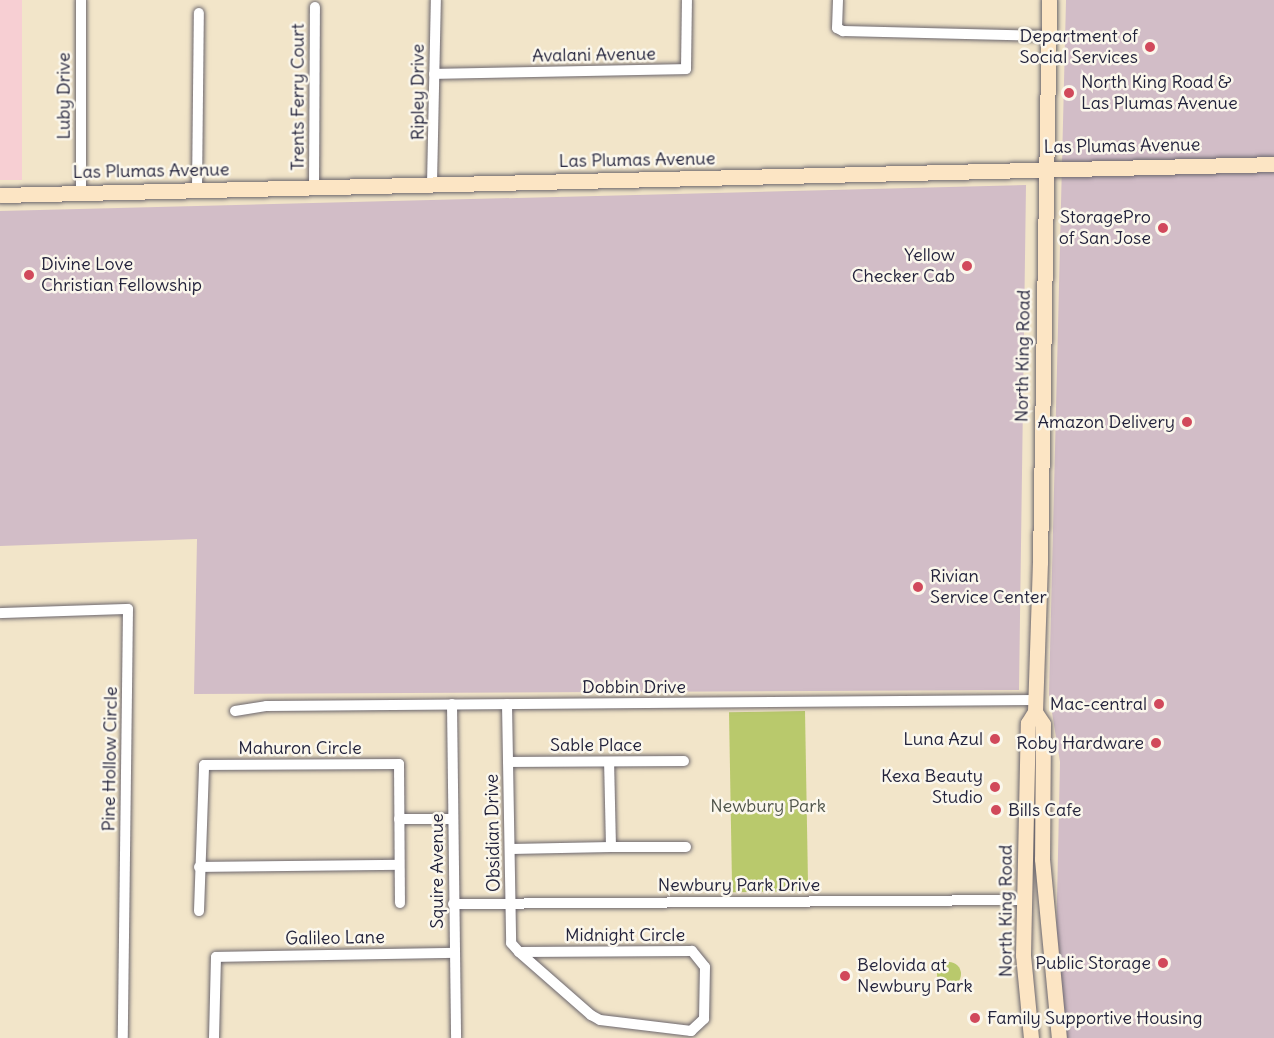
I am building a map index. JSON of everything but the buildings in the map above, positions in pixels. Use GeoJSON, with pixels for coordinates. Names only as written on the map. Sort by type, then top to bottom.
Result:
{"type":"FeatureCollection","features":[{"type":"Feature","properties":{"kind":"main road","name":"North King Road"},"geometry":{"type":"LineString","coordinates":[[1031,1038],[1023,955],[1028,723],[1035,706],[1049,0]]}},
{"type":"Feature","properties":{"kind":"main road","name":"Las Plumas Avenue"},"geometry":{"type":"LineString","coordinates":[[0,195],[1047,167],[1274,164]]}},
{"type":"Feature","properties":{"kind":"main road","name":"North King Road"},"geometry":{"type":"LineString","coordinates":[[1035,706],[1043,724],[1042,859],[1059,1038]]}},
{"type":"Feature","properties":{"kind":"street","name":"Luby Drive"},"geometry":{"type":"LineString","coordinates":[[81,0],[81,193]]}},
{"type":"Feature","properties":{"kind":"street","name":"Ripley Drive"},"geometry":{"type":"LineString","coordinates":[[432,184],[436,0]]}},
{"type":"Feature","properties":{"kind":"street","name":"Avalani Avenue"},"geometry":{"type":"LineString","coordinates":[[434,74],[686,69],[687,0]]}},
{"type":"Feature","properties":{"kind":"street"},"geometry":{"type":"LineString","coordinates":[[837,0],[837,28],[843,31],[1048,36]]}},
{"type":"Feature","properties":{"kind":"street","name":"Trents Ferry Court"},"geometry":{"type":"LineString","coordinates":[[314,187],[315,7]]}},
{"type":"Feature","properties":{"kind":"street"},"geometry":{"type":"LineString","coordinates":[[197,190],[199,13]]}},
{"type":"Feature","properties":{"kind":"street","name":"Pine Hollow Circle"},"geometry":{"type":"LineString","coordinates":[[0,613],[128,609],[123,1038]]}},
{"type":"Feature","properties":{"kind":"street","name":"Squire Avenue"},"geometry":{"type":"LineString","coordinates":[[452,704],[456,1038]]}},
{"type":"Feature","properties":{"kind":"street","name":"Obsidian Drive"},"geometry":{"type":"LineString","coordinates":[[507,704],[511,849],[510,904]]}},
{"type":"Feature","properties":{"kind":"street","name":"Dobbin Drive"},"geometry":{"type":"LineString","coordinates":[[235,711],[266,705],[1035,706]]}},
{"type":"Feature","properties":{"kind":"street","name":"Sable Place"},"geometry":{"type":"LineString","coordinates":[[508,762],[684,761]]}},
{"type":"Feature","properties":{"kind":"street"},"geometry":{"type":"LineString","coordinates":[[609,762],[611,847]]}},
{"type":"Feature","properties":{"kind":"street","name":"Mahuron Circle"},"geometry":{"type":"LineString","coordinates":[[199,911],[204,765],[399,764],[400,903]]}},
{"type":"Feature","properties":{"kind":"street"},"geometry":{"type":"LineString","coordinates":[[399,819],[453,819]]}},
{"type":"Feature","properties":{"kind":"street"},"geometry":{"type":"LineString","coordinates":[[511,849],[686,847]]}},
{"type":"Feature","properties":{"kind":"street"},"geometry":{"type":"LineString","coordinates":[[199,867],[399,865]]}},
{"type":"Feature","properties":{"kind":"street","name":"Newbury Park Drive"},"geometry":{"type":"LineString","coordinates":[[453,904],[1024,900]]}},
{"type":"Feature","properties":{"kind":"street"},"geometry":{"type":"LineString","coordinates":[[510,904],[511,943],[519,952]]}},
{"type":"Feature","properties":{"kind":"street","name":"Midnight Circle"},"geometry":{"type":"LineString","coordinates":[[692,951],[705,967],[704,1019],[691,1031],[600,1020],[519,952],[692,951]]}},
{"type":"Feature","properties":{"kind":"street","name":"Galileo Lane"},"geometry":{"type":"LineString","coordinates":[[214,1038],[216,957],[454,953]]}},
{"type":"Feature","properties":{"kind":"shaded area"},"geometry":{"type":"Polygon","coordinates":[[[0,0],[22,0],[22,180],[0,180],[0,0]]]}},
{"type":"Feature","properties":{"kind":"shaded area"},"geometry":{"type":"Polygon","coordinates":[[[1066,0],[1274,0],[1274,1038],[1054,1038],[1060,762],[1049,694],[1066,0]]]}},
{"type":"Feature","properties":{"kind":"shaded area"},"geometry":{"type":"Polygon","coordinates":[[[1026,185],[1019,690],[194,694],[197,539],[0,546],[0,211],[1026,185]]]}},
{"type":"Feature","properties":{"kind":"green space","name":"Newbury Park"},"geometry":{"type":"Polygon","coordinates":[[[805,711],[808,891],[732,892],[729,712],[805,711]]]}},
{"type":"Feature","properties":{"kind":"green space"},"geometry":{"type":"Polygon","coordinates":[[[949,962],[958,965],[961,974],[958,983],[949,986],[940,983],[937,974],[940,965],[949,962]]]}},
{"type":"Feature","properties":{"kind":"place","name":"Department of Social Services"},"geometry":{"type":"Point","coordinates":[1150,47]}},
{"type":"Feature","properties":{"kind":"place","name":"North King Road & Las Plumas Avenue"},"geometry":{"type":"Point","coordinates":[1069,93]}},
{"type":"Feature","properties":{"kind":"place","name":"StoragePro of San Jose"},"geometry":{"type":"Point","coordinates":[1163,228]}},
{"type":"Feature","properties":{"kind":"place","name":"Yellow Checker Cab"},"geometry":{"type":"Point","coordinates":[967,266]}},
{"type":"Feature","properties":{"kind":"place","name":"Divine Love Christian Fellowship"},"geometry":{"type":"Point","coordinates":[29,275]}},
{"type":"Feature","properties":{"kind":"place","name":"Amazon Delivery"},"geometry":{"type":"Point","coordinates":[1187,422]}},
{"type":"Feature","properties":{"kind":"place","name":"Rivian Service Center"},"geometry":{"type":"Point","coordinates":[918,587]}},
{"type":"Feature","properties":{"kind":"place","name":"Mac-central"},"geometry":{"type":"Point","coordinates":[1159,704]}},
{"type":"Feature","properties":{"kind":"place","name":"Luna Azul"},"geometry":{"type":"Point","coordinates":[995,739]}},
{"type":"Feature","properties":{"kind":"place","name":"Roby Hardware"},"geometry":{"type":"Point","coordinates":[1156,743]}},
{"type":"Feature","properties":{"kind":"place","name":"Kexa Beauty Studio"},"geometry":{"type":"Point","coordinates":[995,787]}},
{"type":"Feature","properties":{"kind":"place","name":"Bills Cafe"},"geometry":{"type":"Point","coordinates":[996,810]}},
{"type":"Feature","properties":{"kind":"place","name":"Public Storage"},"geometry":{"type":"Point","coordinates":[1163,963]}},
{"type":"Feature","properties":{"kind":"place","name":"Belovida at Newbury Park"},"geometry":{"type":"Point","coordinates":[845,976]}},
{"type":"Feature","properties":{"kind":"place","name":"Family Supportive Housing"},"geometry":{"type":"Point","coordinates":[975,1018]}}]}
